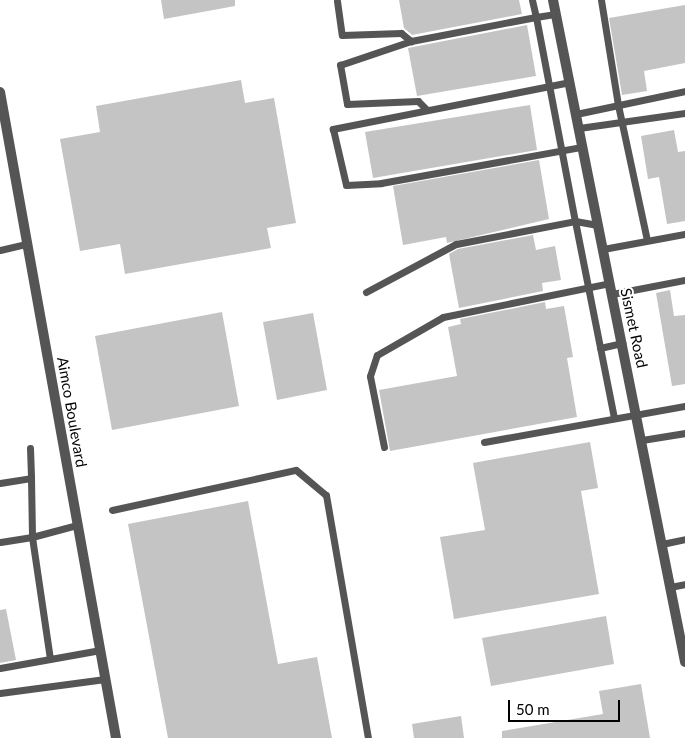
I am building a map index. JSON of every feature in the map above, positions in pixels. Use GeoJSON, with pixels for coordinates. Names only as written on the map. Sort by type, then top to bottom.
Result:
{"type":"FeatureCollection","features":[{"type":"Feature","properties":{"kind":"street","name":"Sismet Road"},"geometry":{"type":"LineString","coordinates":[[556,0],[556,14],[685,662]]}},
{"type":"Feature","properties":{"kind":"street","name":"Aimco Boulevard"},"geometry":{"type":"LineString","coordinates":[[0,92],[116,738]]}},
{"type":"Feature","properties":{"kind":"lane"},"geometry":{"type":"LineString","coordinates":[[532,0],[614,418]]}},
{"type":"Feature","properties":{"kind":"lane"},"geometry":{"type":"LineString","coordinates":[[602,0],[618,105],[625,122],[647,240]]}},
{"type":"Feature","properties":{"kind":"lane"},"geometry":{"type":"LineString","coordinates":[[337,1],[342,35],[401,32],[411,41]]}},
{"type":"Feature","properties":{"kind":"lane"},"geometry":{"type":"LineString","coordinates":[[426,109],[418,101],[347,104],[340,65],[411,41],[556,14]]}},
{"type":"Feature","properties":{"kind":"lane"},"geometry":{"type":"LineString","coordinates":[[570,82],[426,109],[418,114],[333,129],[346,185],[381,183],[582,146]]}},
{"type":"Feature","properties":{"kind":"lane"},"geometry":{"type":"LineString","coordinates":[[576,114],[685,91]]}},
{"type":"Feature","properties":{"kind":"lane"},"geometry":{"type":"LineString","coordinates":[[579,128],[685,113]]}},
{"type":"Feature","properties":{"kind":"lane"},"geometry":{"type":"LineString","coordinates":[[366,292],[456,244],[575,221],[598,226]]}},
{"type":"Feature","properties":{"kind":"lane"},"geometry":{"type":"LineString","coordinates":[[603,249],[685,234]]}},
{"type":"Feature","properties":{"kind":"lane"},"geometry":{"type":"LineString","coordinates":[[0,250],[27,244]]}},
{"type":"Feature","properties":{"kind":"lane"},"geometry":{"type":"LineString","coordinates":[[612,294],[685,280]]}},
{"type":"Feature","properties":{"kind":"lane"},"geometry":{"type":"LineString","coordinates":[[384,447],[370,376],[377,355],[444,318],[610,283]]}},
{"type":"Feature","properties":{"kind":"lane"},"geometry":{"type":"LineString","coordinates":[[600,348],[622,343]]}},
{"type":"Feature","properties":{"kind":"lane"},"geometry":{"type":"LineString","coordinates":[[484,442],[685,406]]}},
{"type":"Feature","properties":{"kind":"lane"},"geometry":{"type":"LineString","coordinates":[[642,440],[685,433]]}},
{"type":"Feature","properties":{"kind":"lane"},"geometry":{"type":"LineString","coordinates":[[30,448],[32,536],[50,659]]}},
{"type":"Feature","properties":{"kind":"lane"},"geometry":{"type":"LineString","coordinates":[[112,510],[296,470],[326,495],[368,738]]}},
{"type":"Feature","properties":{"kind":"lane"},"geometry":{"type":"LineString","coordinates":[[0,483],[31,478]]}},
{"type":"Feature","properties":{"kind":"lane"},"geometry":{"type":"LineString","coordinates":[[0,542],[77,525]]}},
{"type":"Feature","properties":{"kind":"lane"},"geometry":{"type":"LineString","coordinates":[[662,544],[685,539]]}},
{"type":"Feature","properties":{"kind":"lane"},"geometry":{"type":"LineString","coordinates":[[670,587],[685,584]]}},
{"type":"Feature","properties":{"kind":"lane"},"geometry":{"type":"LineString","coordinates":[[0,668],[100,650]]}},
{"type":"Feature","properties":{"kind":"lane"},"geometry":{"type":"LineString","coordinates":[[0,693],[105,679]]}},
{"type":"Feature","properties":{"kind":"building"},"geometry":{"type":"Polygon","coordinates":[[[161,0],[235,0],[235,6],[164,19],[161,0]]]}},
{"type":"Feature","properties":{"kind":"building"},"geometry":{"type":"Polygon","coordinates":[[[399,0],[519,0],[522,14],[412,35],[404,28],[399,0]]]}},
{"type":"Feature","properties":{"kind":"building"},"geometry":{"type":"Polygon","coordinates":[[[685,5],[685,63],[644,71],[647,91],[622,95],[609,18],[685,5]]]}},
{"type":"Feature","properties":{"kind":"building"},"geometry":{"type":"Polygon","coordinates":[[[527,25],[536,76],[417,96],[408,48],[527,25]]]}},
{"type":"Feature","properties":{"kind":"building"},"geometry":{"type":"Polygon","coordinates":[[[241,80],[245,103],[274,98],[296,223],[267,228],[271,248],[125,274],[120,244],[80,251],[60,139],[100,132],[96,106],[241,80]]]}},
{"type":"Feature","properties":{"kind":"building"},"geometry":{"type":"Polygon","coordinates":[[[530,105],[537,150],[373,178],[365,132],[530,105]]]}},
{"type":"Feature","properties":{"kind":"building"},"geometry":{"type":"Polygon","coordinates":[[[674,130],[678,152],[685,151],[685,221],[667,224],[659,177],[648,179],[641,136],[674,130]]]}},
{"type":"Feature","properties":{"kind":"building"},"geometry":{"type":"Polygon","coordinates":[[[539,160],[549,219],[447,243],[446,237],[403,245],[393,186],[539,160]]]}},
{"type":"Feature","properties":{"kind":"building"},"geometry":{"type":"Polygon","coordinates":[[[533,235],[536,250],[555,246],[561,280],[542,283],[543,291],[459,308],[449,254],[458,249],[533,235]]]}},
{"type":"Feature","properties":{"kind":"building"},"geometry":{"type":"Polygon","coordinates":[[[670,290],[674,316],[685,315],[685,384],[672,386],[656,293],[670,290]]]}},
{"type":"Feature","properties":{"kind":"building"},"geometry":{"type":"Polygon","coordinates":[[[545,302],[546,309],[564,306],[573,357],[567,358],[577,417],[390,451],[379,390],[457,376],[448,327],[461,324],[460,319],[545,302]]]}},
{"type":"Feature","properties":{"kind":"building"},"geometry":{"type":"Polygon","coordinates":[[[222,312],[239,406],[112,430],[95,336],[222,312]]]}},
{"type":"Feature","properties":{"kind":"building"},"geometry":{"type":"Polygon","coordinates":[[[313,313],[327,390],[277,400],[263,322],[313,313]]]}},
{"type":"Feature","properties":{"kind":"building"},"geometry":{"type":"Polygon","coordinates":[[[590,442],[598,488],[581,491],[599,594],[454,619],[440,537],[485,530],[473,463],[590,442]]]}},
{"type":"Feature","properties":{"kind":"building"},"geometry":{"type":"Polygon","coordinates":[[[248,501],[278,664],[317,657],[332,738],[168,738],[128,524],[248,501]]]}},
{"type":"Feature","properties":{"kind":"building"},"geometry":{"type":"Polygon","coordinates":[[[6,609],[16,660],[0,663],[0,610],[6,609]]]}},
{"type":"Feature","properties":{"kind":"building"},"geometry":{"type":"Polygon","coordinates":[[[606,616],[614,664],[491,686],[482,638],[606,616]]]}},
{"type":"Feature","properties":{"kind":"building"},"geometry":{"type":"Polygon","coordinates":[[[641,684],[650,738],[502,738],[502,731],[603,714],[599,691],[641,684]]]}},
{"type":"Feature","properties":{"kind":"building"},"geometry":{"type":"Polygon","coordinates":[[[461,716],[464,738],[414,738],[412,724],[461,716]]]}}]}
